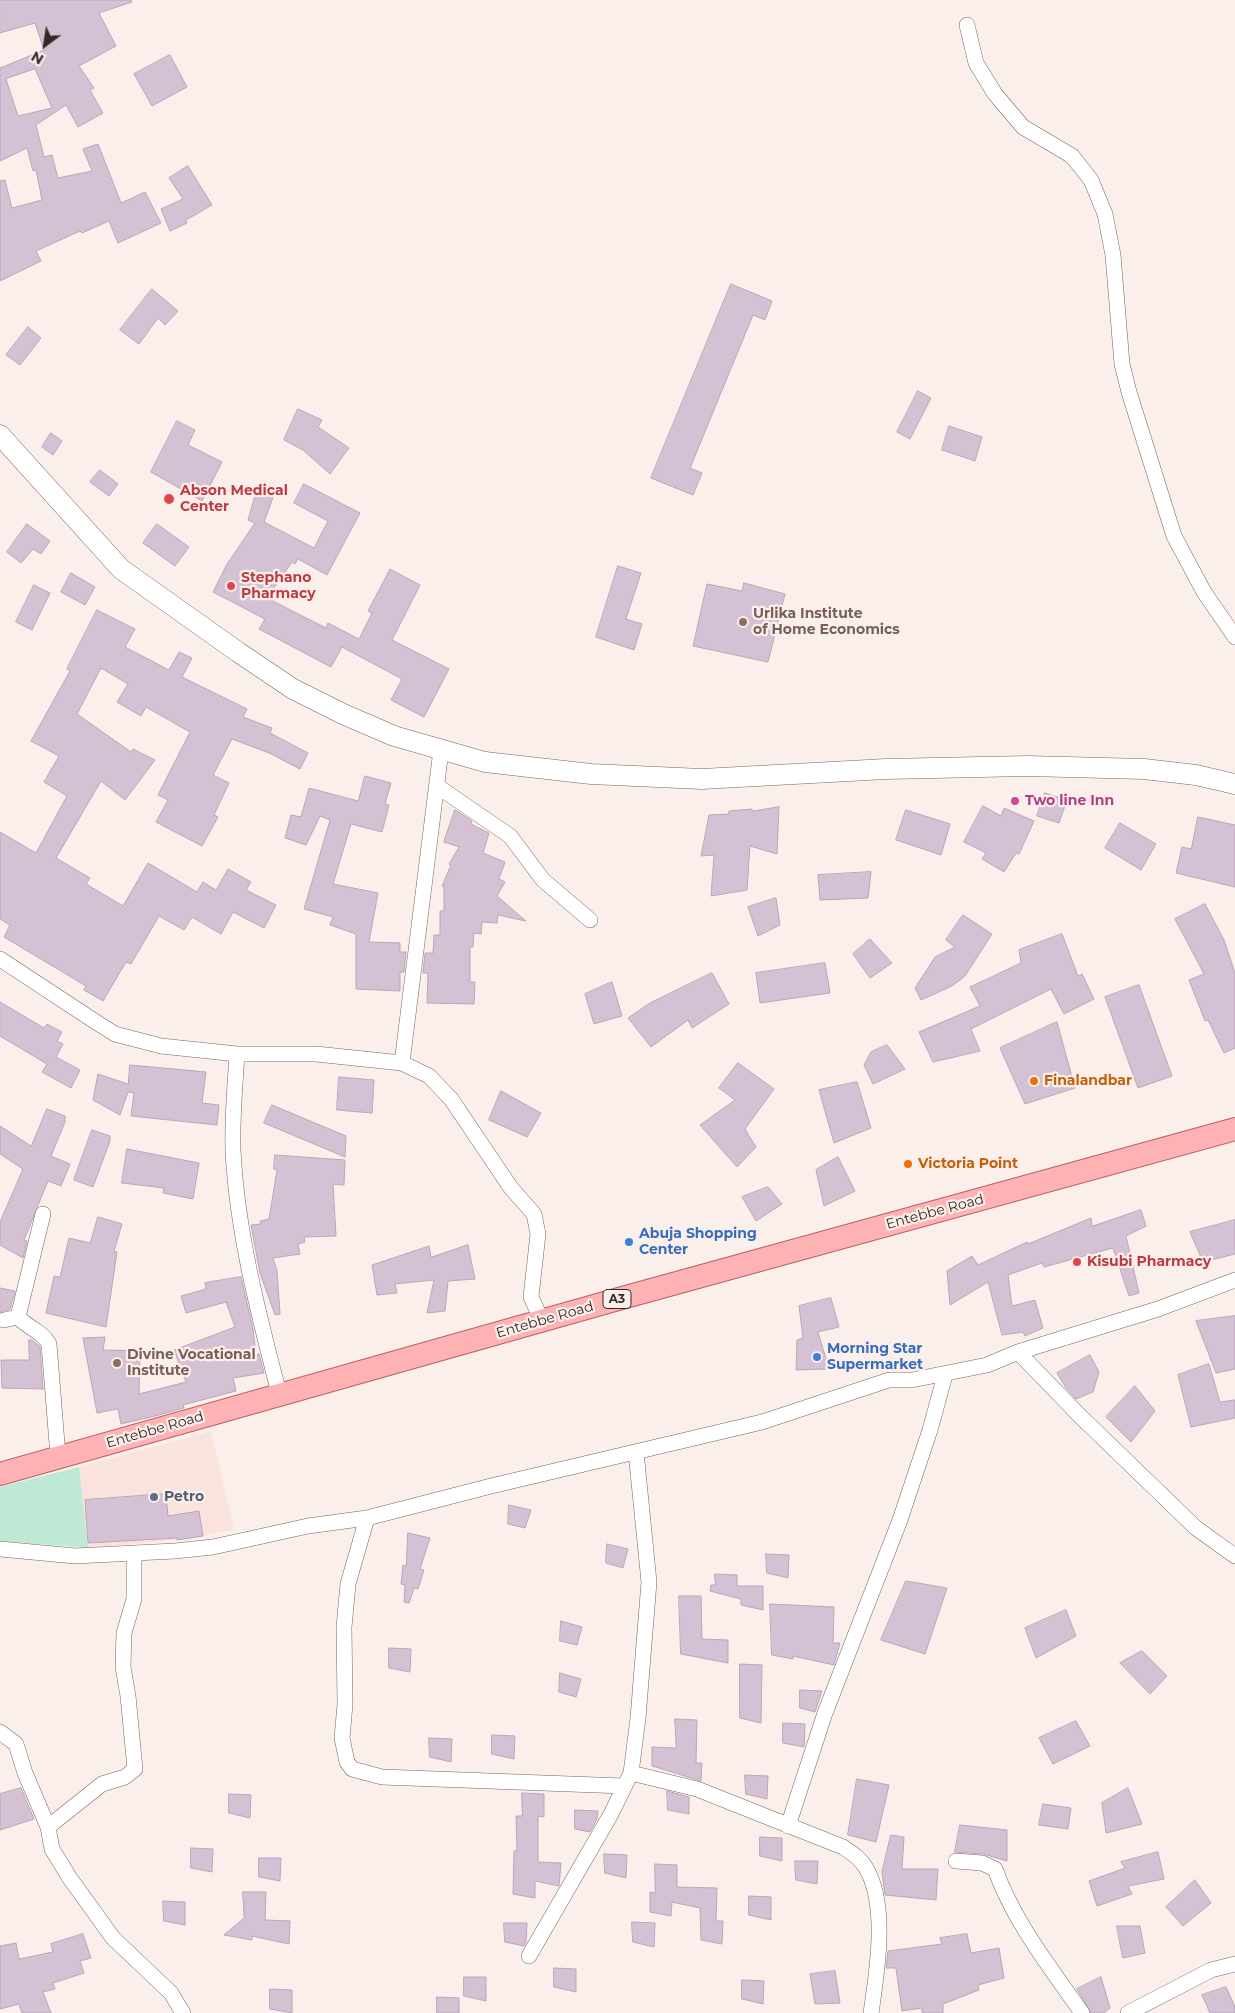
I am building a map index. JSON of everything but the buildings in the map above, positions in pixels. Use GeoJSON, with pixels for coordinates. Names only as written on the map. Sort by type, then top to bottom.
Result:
{"type":"FeatureCollection","features":[{"type":"Feature","properties":{"kind":"main road","name":"Entebbe Road"},"geometry":{"type":"LineString","coordinates":[[0,1474],[58,1456],[280,1396],[542,1321],[1235,1129]]}},
{"type":"Feature","properties":{"kind":"street"},"geometry":{"type":"LineString","coordinates":[[967,25],[976,63],[995,94],[1023,126],[1072,156],[1091,180],[1105,214],[1113,255],[1122,364],[1174,536],[1204,592],[1235,637]]}},
{"type":"Feature","properties":{"kind":"street"},"geometry":{"type":"LineString","coordinates":[[0,435],[121,569],[174,608],[293,688],[343,714],[394,736],[441,750],[495,764],[591,774],[693,779],[886,770],[1028,766],[1144,769],[1196,775],[1235,784]]}},
{"type":"Feature","properties":{"kind":"street"},"geometry":{"type":"LineString","coordinates":[[402,1064],[441,750]]}},
{"type":"Feature","properties":{"kind":"street"},"geometry":{"type":"LineString","coordinates":[[437,786],[510,836],[543,880],[590,920]]}},
{"type":"Feature","properties":{"kind":"street"},"geometry":{"type":"LineString","coordinates":[[0,959],[115,1034],[161,1046],[236,1054],[316,1054],[402,1064],[429,1076],[442,1088],[511,1188],[534,1214],[538,1234],[531,1297],[542,1321]]}},
{"type":"Feature","properties":{"kind":"street"},"geometry":{"type":"LineString","coordinates":[[236,1054],[233,1149],[239,1196],[260,1315],[280,1396]]}},
{"type":"Feature","properties":{"kind":"street"},"geometry":{"type":"LineString","coordinates":[[43,1214],[11,1319],[40,1332],[49,1344],[58,1456]]}},
{"type":"Feature","properties":{"kind":"street"},"geometry":{"type":"LineString","coordinates":[[0,1549],[75,1556],[134,1554],[214,1547],[308,1526],[367,1518],[491,1486],[762,1422],[889,1380],[912,1380],[945,1375],[987,1365],[1018,1352],[1158,1309],[1235,1280]]}},
{"type":"Feature","properties":{"kind":"street"},"geometry":{"type":"LineString","coordinates":[[1018,1352],[1078,1415],[1190,1522],[1235,1556]]}},
{"type":"Feature","properties":{"kind":"street"},"geometry":{"type":"LineString","coordinates":[[788,1826],[824,1713],[900,1520],[930,1430],[945,1375]]}},
{"type":"Feature","properties":{"kind":"street"},"geometry":{"type":"LineString","coordinates":[[529,1956],[628,1780],[638,1718],[649,1582],[636,1452]]}},
{"type":"Feature","properties":{"kind":"street"},"geometry":{"type":"LineString","coordinates":[[367,1518],[348,1584],[344,1627],[345,1704],[342,1738],[347,1762],[352,1769],[382,1777],[628,1780],[697,1789],[843,1848],[858,1856],[866,1869],[879,1919],[871,2013]]}},
{"type":"Feature","properties":{"kind":"street"},"geometry":{"type":"LineString","coordinates":[[48,1827],[102,1784],[125,1777],[135,1769],[128,1696],[123,1668],[124,1633],[134,1599],[134,1554]]}},
{"type":"Feature","properties":{"kind":"street"},"geometry":{"type":"LineString","coordinates":[[0,1732],[16,1744],[24,1773],[48,1827],[52,1850],[89,1907],[113,1938],[171,1993],[183,2013]]}},
{"type":"Feature","properties":{"kind":"street"},"geometry":{"type":"LineString","coordinates":[[956,1862],[982,1863],[995,1869],[1000,1886],[1027,1935],[1082,2013]]}},
{"type":"Feature","properties":{"kind":"street"},"geometry":{"type":"LineString","coordinates":[[1128,2013],[1211,1970],[1235,1964]]}},
{"type":"Feature","properties":{"kind":"shaded area"},"geometry":{"type":"Polygon","coordinates":[[[211,1431],[234,1530],[177,1540],[88,1548],[79,1467],[211,1431]]]}},
{"type":"Feature","properties":{"kind":"green space"},"geometry":{"type":"Polygon","coordinates":[[[79,1467],[88,1548],[0,1541],[0,1487],[79,1467]]]}},
{"type":"Feature","properties":{"kind":"place","name":"Abson Medical Center"},"geometry":{"type":"Point","coordinates":[169,499]}},
{"type":"Feature","properties":{"kind":"place","name":"Stephano Pharmacy"},"geometry":{"type":"Point","coordinates":[231,586]}},
{"type":"Feature","properties":{"kind":"place","name":"Urlika Institute of Home Economics"},"geometry":{"type":"Point","coordinates":[743,622]}},
{"type":"Feature","properties":{"kind":"place","name":"Two line Inn"},"geometry":{"type":"Point","coordinates":[1015,801]}},
{"type":"Feature","properties":{"kind":"place","name":"Finalandbar"},"geometry":{"type":"Point","coordinates":[1034,1081]}},
{"type":"Feature","properties":{"kind":"place","name":"Victoria Point"},"geometry":{"type":"Point","coordinates":[908,1164]}},
{"type":"Feature","properties":{"kind":"place","name":"Abuja Shopping Center"},"geometry":{"type":"Point","coordinates":[629,1242]}},
{"type":"Feature","properties":{"kind":"place","name":"Kisubi Pharmacy"},"geometry":{"type":"Point","coordinates":[1077,1262]}},
{"type":"Feature","properties":{"kind":"place","name":"Morning Star Supermarket"},"geometry":{"type":"Point","coordinates":[817,1357]}},
{"type":"Feature","properties":{"kind":"place","name":"Divine Vocational Institute"},"geometry":{"type":"Point","coordinates":[117,1363]}},
{"type":"Feature","properties":{"kind":"place","name":"Petro"},"geometry":{"type":"Point","coordinates":[154,1497]}}]}
